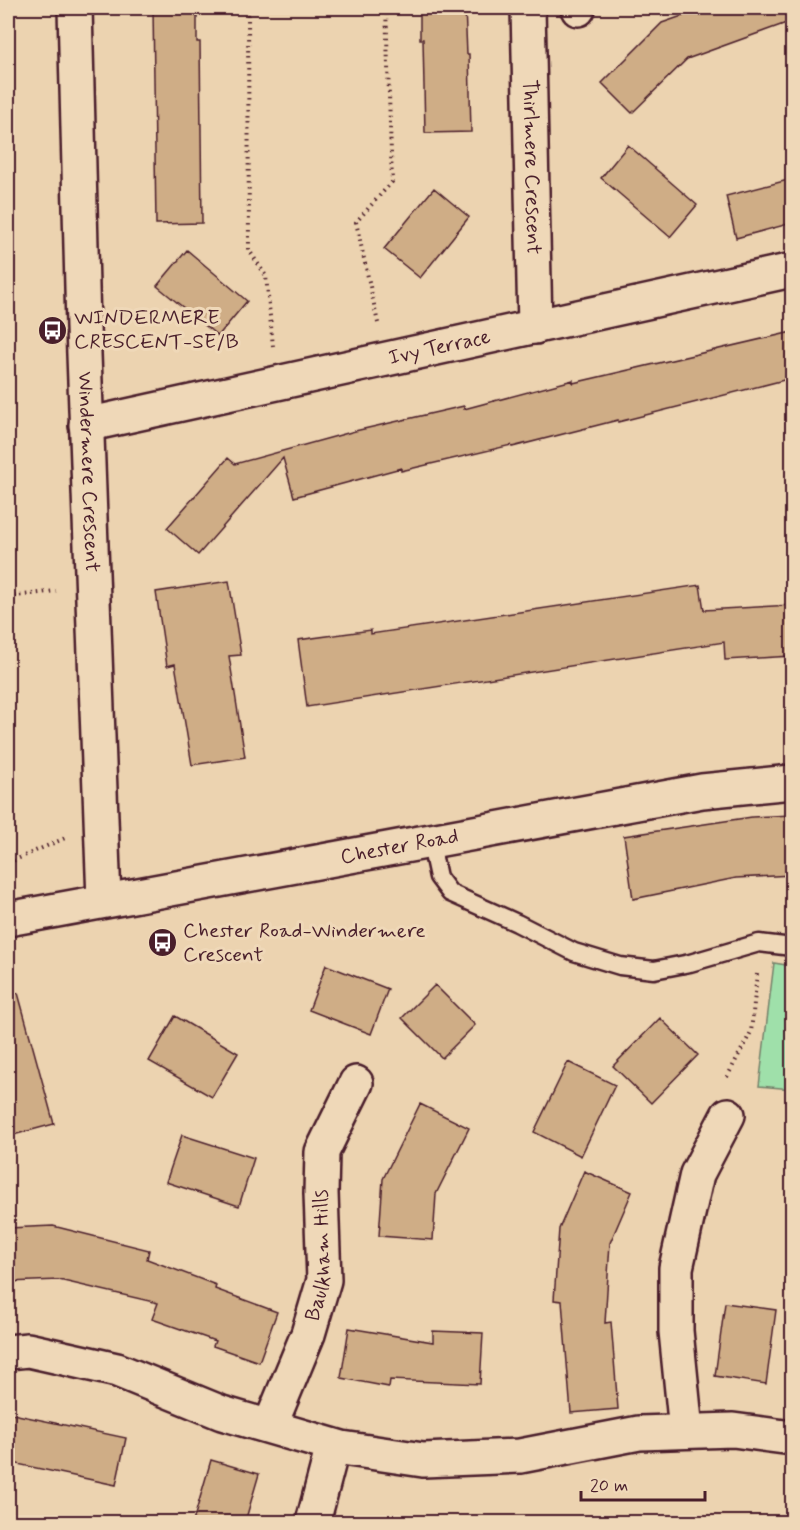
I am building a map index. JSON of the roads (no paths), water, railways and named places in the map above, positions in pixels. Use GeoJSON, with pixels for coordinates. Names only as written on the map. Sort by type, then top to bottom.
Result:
{"type":"FeatureCollection","features":[{"type":"Feature","properties":{"kind":"street","name":"Windermere Crescent"},"geometry":{"type":"LineString","coordinates":[[75,8],[86,425],[104,900]]}},
{"type":"Feature","properties":{"kind":"street","name":"Thirlmere Crescent"},"geometry":{"type":"LineString","coordinates":[[528,8],[535,327]]}},
{"type":"Feature","properties":{"kind":"street","name":"Ivy Terrace"},"geometry":{"type":"LineString","coordinates":[[86,425],[792,270]]}},
{"type":"Feature","properties":{"kind":"street","name":"Chester Road"},"geometry":{"type":"LineString","coordinates":[[8,919],[702,791],[792,782]]}},
{"type":"Feature","properties":{"kind":"street","name":"Baulkham Hills"},"geometry":{"type":"LineString","coordinates":[[270,1426],[308,1334],[324,1280],[322,1152],[356,1083]]}},
{"type":"Feature","properties":{"kind":"street"},"geometry":{"type":"LineString","coordinates":[[686,1431],[676,1331],[676,1268],[697,1174],[728,1115]]}},
{"type":"Feature","properties":{"kind":"street"},"geometry":{"type":"LineString","coordinates":[[8,1352],[28,1350],[117,1370],[222,1413],[333,1446],[423,1460],[520,1456],[639,1433],[733,1430],[792,1438]]}},
{"type":"Feature","properties":{"kind":"street"},"geometry":{"type":"LineString","coordinates":[[313,1522],[333,1446]]}},
{"type":"Feature","properties":{"kind":"lane"},"geometry":{"type":"LineString","coordinates":[[430,840],[438,877],[450,893],[574,952],[620,966],[654,970],[690,963],[759,943],[792,947]]}},
{"type":"Feature","properties":{"kind":"place","name":"WINDERMERE CRESCENT-SE/B"},"geometry":{"type":"Point","coordinates":[53,330]}},
{"type":"Feature","properties":{"kind":"place","name":"Chester Road-Windermere Crescent"},"geometry":{"type":"Point","coordinates":[162,943]}}]}
